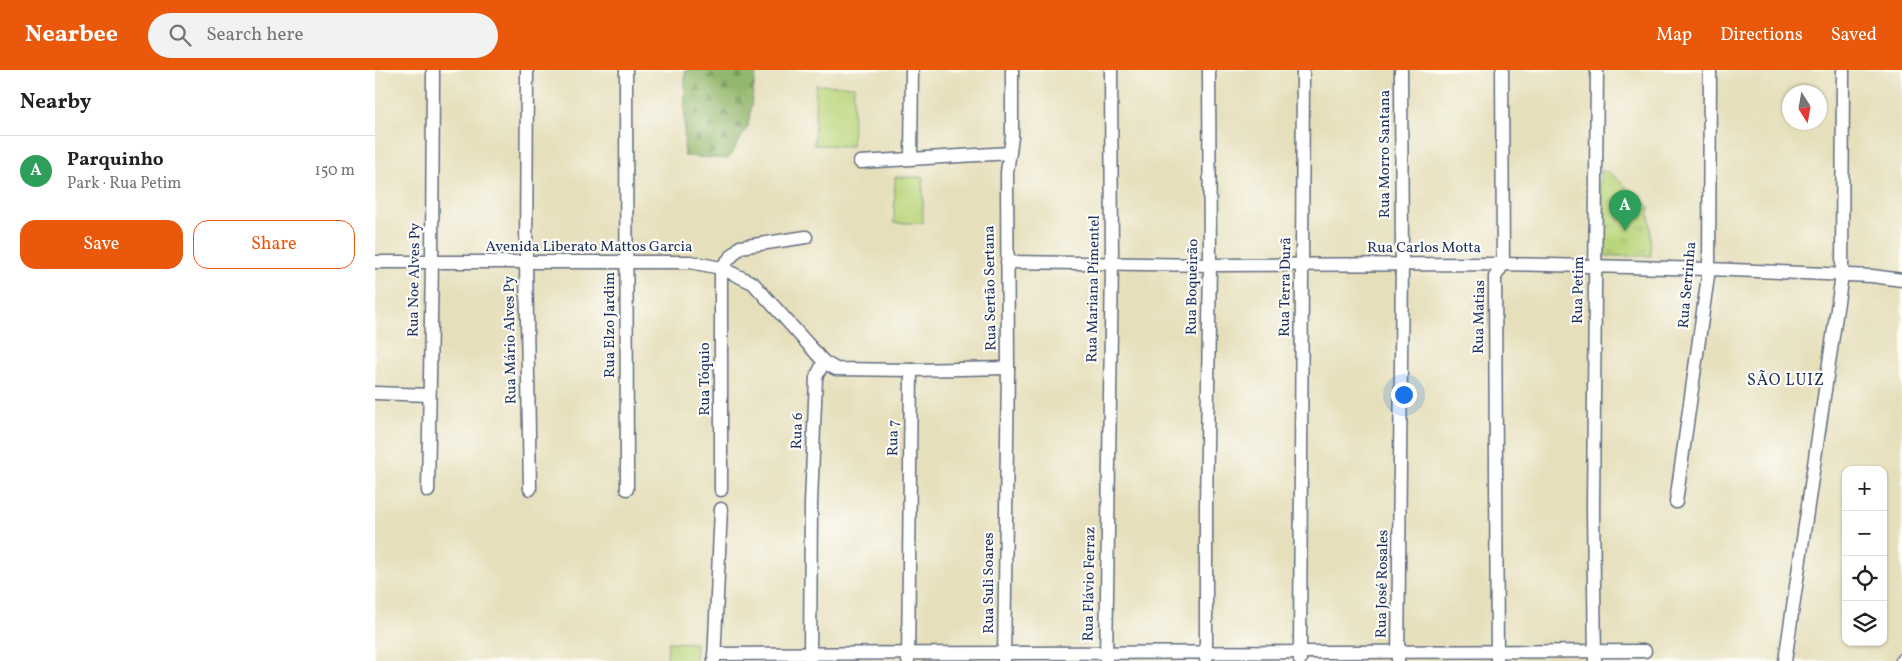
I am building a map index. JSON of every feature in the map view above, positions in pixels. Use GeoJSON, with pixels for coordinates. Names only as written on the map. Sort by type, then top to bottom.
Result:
{"type":"FeatureCollection","features":[{"type":"Feature","properties":{"kind":"street","name":"Rua Noe Alves Py"},"geometry":{"type":"LineString","coordinates":[[428,491],[433,70]]}},
{"type":"Feature","properties":{"kind":"street","name":"Rua Mário Alves Py"},"geometry":{"type":"LineString","coordinates":[[527,70],[526,262],[530,489]]}},
{"type":"Feature","properties":{"kind":"street","name":"Rua Elzo Jardim"},"geometry":{"type":"LineString","coordinates":[[626,70],[627,489]]}},
{"type":"Feature","properties":{"kind":"street"},"geometry":{"type":"LineString","coordinates":[[911,158],[912,70]]}},
{"type":"Feature","properties":{"kind":"street","name":"Rua Sertão Sertana"},"geometry":{"type":"LineString","coordinates":[[1005,505],[1008,368],[1007,172],[1012,137],[1012,70]]}},
{"type":"Feature","properties":{"kind":"street","name":"Rua Mariana Pímentel"},"geometry":{"type":"LineString","coordinates":[[1108,507],[1112,264],[1111,70]]}},
{"type":"Feature","properties":{"kind":"street","name":"Rua Boqueirão"},"geometry":{"type":"LineString","coordinates":[[1206,657],[1206,505],[1210,265],[1209,70]]}},
{"type":"Feature","properties":{"kind":"street","name":"Rua Terra Durã"},"geometry":{"type":"LineString","coordinates":[[1300,657],[1303,70]]}},
{"type":"Feature","properties":{"kind":"street","name":"Rua Morro Santana"},"geometry":{"type":"LineString","coordinates":[[1401,70],[1401,507]]}},
{"type":"Feature","properties":{"kind":"street","name":"Rua Matias"},"geometry":{"type":"LineString","coordinates":[[1497,656],[1495,277],[1503,264],[1502,70]]}},
{"type":"Feature","properties":{"kind":"street","name":"Rua Petim"},"geometry":{"type":"LineString","coordinates":[[1595,656],[1593,509],[1597,70]]}},
{"type":"Feature","properties":{"kind":"street","name":"Rua Serrinha"},"geometry":{"type":"LineString","coordinates":[[1677,502],[1709,270],[1710,70]]}},
{"type":"Feature","properties":{"kind":"street"},"geometry":{"type":"LineString","coordinates":[[1785,661],[1841,275],[1843,70]]}},
{"type":"Feature","properties":{"kind":"street"},"geometry":{"type":"LineString","coordinates":[[860,162],[1010,153]]}},
{"type":"Feature","properties":{"kind":"street"},"geometry":{"type":"LineString","coordinates":[[721,268],[740,247],[807,237]]}},
{"type":"Feature","properties":{"kind":"street","name":"Avenida Liberato Mattos Garcia"},"geometry":{"type":"LineString","coordinates":[[375,262],[690,262],[721,268],[753,283],[824,362]]}},
{"type":"Feature","properties":{"kind":"street","name":"Rua Carlos Motta"},"geometry":{"type":"LineString","coordinates":[[1007,262],[1210,265],[1503,264],[1841,275],[1902,280]]}},
{"type":"Feature","properties":{"kind":"street","name":"Rua Tóquio"},"geometry":{"type":"LineString","coordinates":[[721,268],[721,490]]}},
{"type":"Feature","properties":{"kind":"street"},"geometry":{"type":"LineString","coordinates":[[824,362],[836,369],[1008,368]]}},
{"type":"Feature","properties":{"kind":"street","name":"Rua 6"},"geometry":{"type":"LineString","coordinates":[[810,658],[811,503],[816,377],[824,362]]}},
{"type":"Feature","properties":{"kind":"street","name":"Rua 7"},"geometry":{"type":"LineString","coordinates":[[908,658],[911,370]]}},
{"type":"Feature","properties":{"kind":"street"},"geometry":{"type":"LineString","coordinates":[[375,394],[429,394]]}},
{"type":"Feature","properties":{"kind":"street","name":"Rua Suli Soares"},"geometry":{"type":"LineString","coordinates":[[1005,505],[1005,657]]}},
{"type":"Feature","properties":{"kind":"street","name":"Rua Flávio Ferraz"},"geometry":{"type":"LineString","coordinates":[[1106,657],[1108,507]]}},
{"type":"Feature","properties":{"kind":"street","name":"Rua José Rosales"},"geometry":{"type":"LineString","coordinates":[[1398,657],[1401,507]]}},
{"type":"Feature","properties":{"kind":"street"},"geometry":{"type":"LineString","coordinates":[[721,509],[714,658],[1595,656],[1645,651]]}},
{"type":"Feature","properties":{"kind":"green space"},"geometry":{"type":"Polygon","coordinates":[[[685,70],[761,70],[756,73],[748,126],[728,159],[684,156],[685,70]]]}},
{"type":"Feature","properties":{"kind":"green space"},"geometry":{"type":"Polygon","coordinates":[[[816,85],[854,86],[852,146],[814,145],[816,85]]]}},
{"type":"Feature","properties":{"kind":"green space"},"geometry":{"type":"Polygon","coordinates":[[[1600,170],[1610,173],[1649,206],[1651,256],[1601,256],[1600,170]]]}},
{"type":"Feature","properties":{"kind":"green space"},"geometry":{"type":"Polygon","coordinates":[[[895,177],[923,177],[923,223],[894,223],[895,177]]]}},
{"type":"Feature","properties":{"kind":"green space"},"geometry":{"type":"Polygon","coordinates":[[[668,642],[696,643],[695,661],[667,661],[668,642]]]}},
{"type":"Feature","properties":{"kind":"place","name":"Parquinho"},"geometry":{"type":"Point","coordinates":[1625,231]}},
{"type":"Feature","properties":{"kind":"district","name":"SÃO LUIZ"},"geometry":{"type":"Point","coordinates":[1786,381]}}]}
